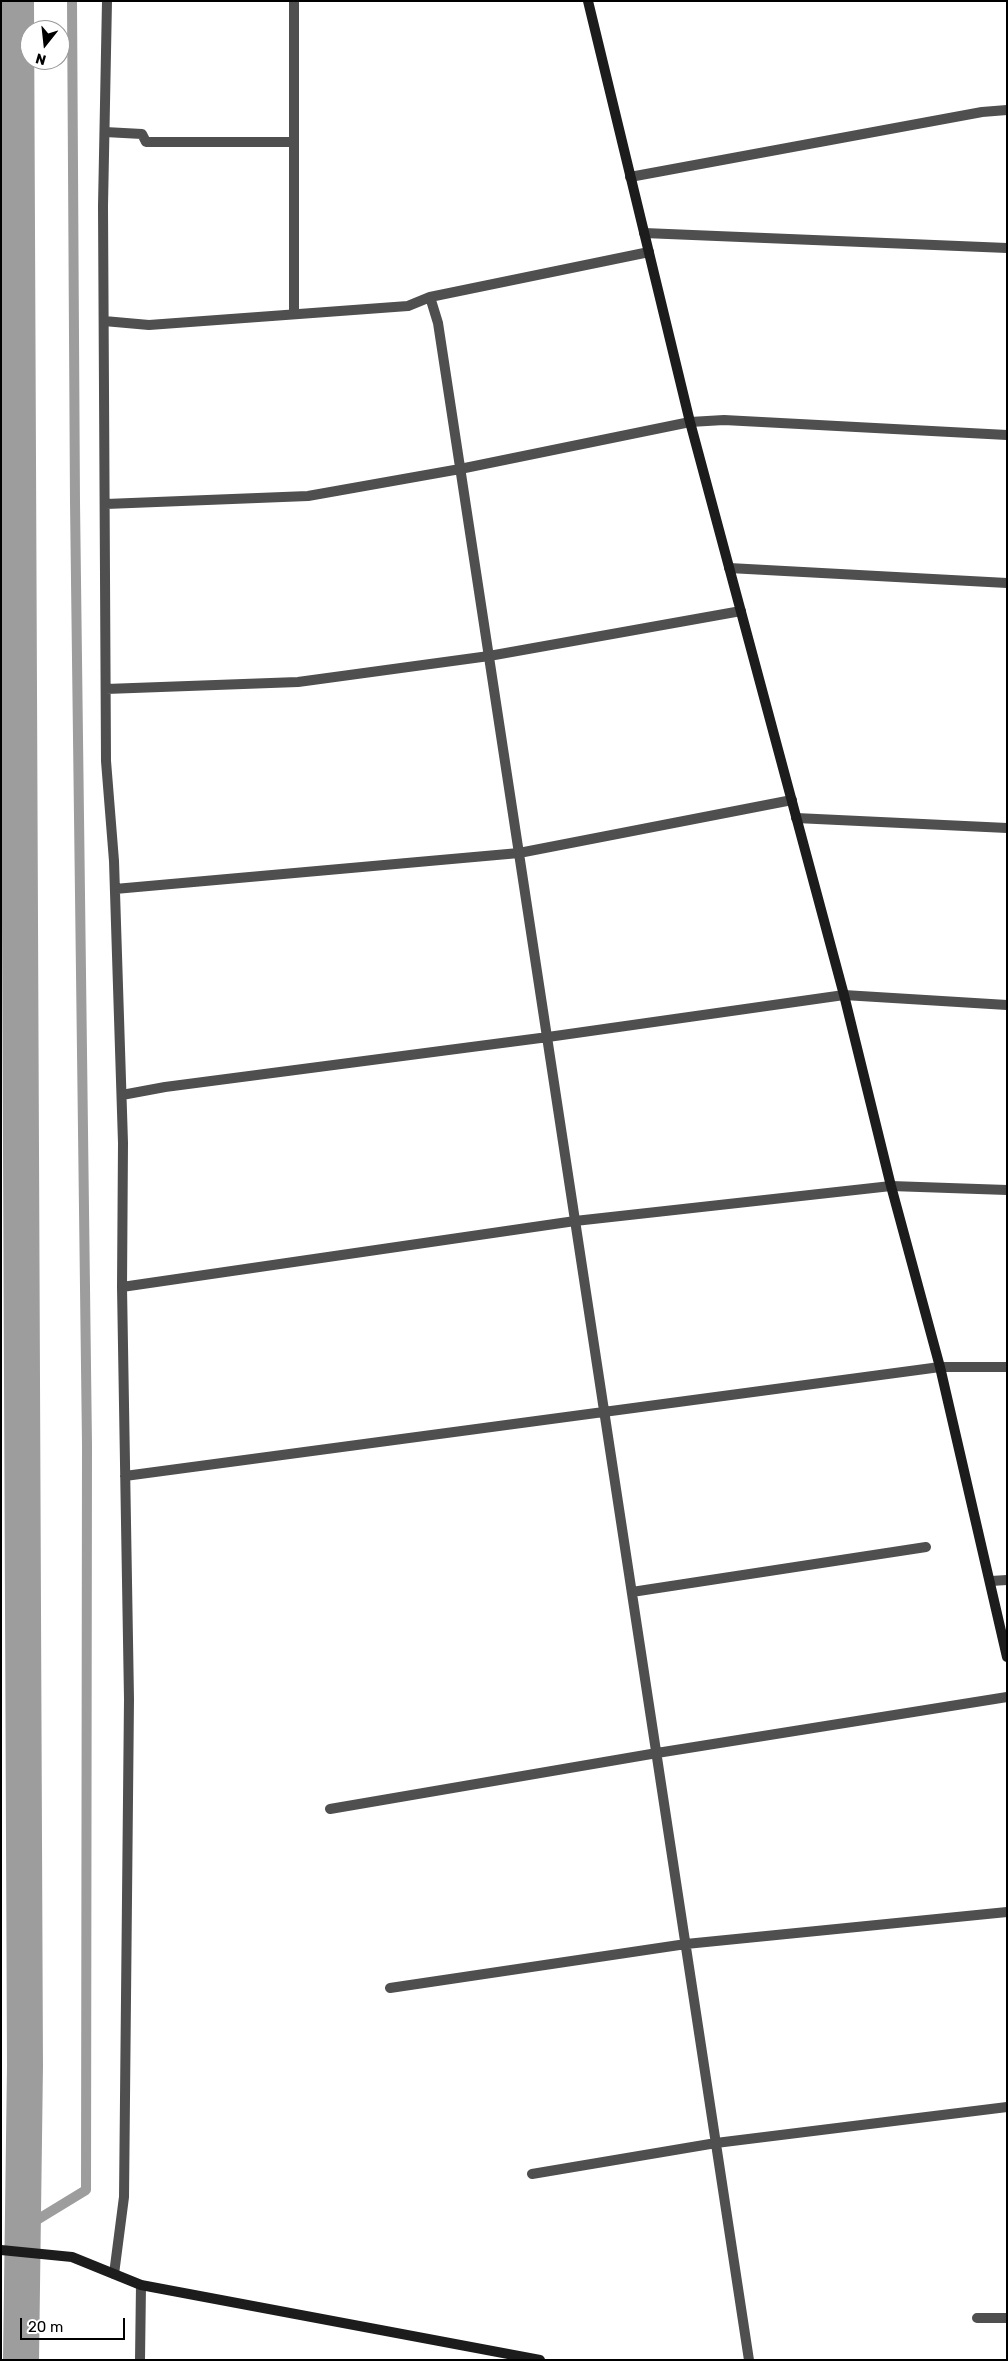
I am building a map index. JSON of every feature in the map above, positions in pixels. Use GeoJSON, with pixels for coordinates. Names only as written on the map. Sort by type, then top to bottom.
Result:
{"type":"FeatureCollection","features":[{"type":"Feature","properties":{"kind":"street"},"geometry":{"type":"LineString","coordinates":[[107,1],[104,320],[106,761],[115,889],[122,1095],[122,1287],[129,1699],[124,2197],[114,2274]]}},
{"type":"Feature","properties":{"kind":"street"},"geometry":{"type":"LineString","coordinates":[[294,1],[294,314]]}},
{"type":"Feature","properties":{"kind":"street"},"geometry":{"type":"LineString","coordinates":[[588,1],[690,422],[844,994],[891,1186],[940,1367],[991,1581],[1007,1657]]}},
{"type":"Feature","properties":{"kind":"street"},"geometry":{"type":"LineString","coordinates":[[630,177],[982,112],[1007,110]]}},
{"type":"Feature","properties":{"kind":"street"},"geometry":{"type":"LineString","coordinates":[[105,132],[142,134],[146,142],[294,142]]}},
{"type":"Feature","properties":{"kind":"street"},"geometry":{"type":"LineString","coordinates":[[644,233],[1007,248]]}},
{"type":"Feature","properties":{"kind":"street"},"geometry":{"type":"LineString","coordinates":[[104,320],[150,325],[408,306],[430,297],[648,252]]}},
{"type":"Feature","properties":{"kind":"street"},"geometry":{"type":"LineString","coordinates":[[430,297],[438,323],[749,2360]]}},
{"type":"Feature","properties":{"kind":"street"},"geometry":{"type":"LineString","coordinates":[[106,504],[308,496],[460,469],[690,422],[724,420],[1007,434]]}},
{"type":"Feature","properties":{"kind":"street"},"geometry":{"type":"LineString","coordinates":[[729,568],[1007,582]]}},
{"type":"Feature","properties":{"kind":"street"},"geometry":{"type":"LineString","coordinates":[[106,690],[298,682],[489,656],[740,611]]}},
{"type":"Feature","properties":{"kind":"street"},"geometry":{"type":"LineString","coordinates":[[115,889],[519,853],[792,800]]}},
{"type":"Feature","properties":{"kind":"street"},"geometry":{"type":"LineString","coordinates":[[796,818],[1007,828]]}},
{"type":"Feature","properties":{"kind":"street"},"geometry":{"type":"LineString","coordinates":[[122,1095],[165,1087],[548,1037],[844,994],[1007,1005]]}},
{"type":"Feature","properties":{"kind":"street"},"geometry":{"type":"LineString","coordinates":[[122,1287],[575,1221],[891,1186],[1007,1190]]}},
{"type":"Feature","properties":{"kind":"street"},"geometry":{"type":"LineString","coordinates":[[125,1476],[940,1367],[1007,1367]]}},
{"type":"Feature","properties":{"kind":"street"},"geometry":{"type":"LineString","coordinates":[[632,1592],[926,1547]]}},
{"type":"Feature","properties":{"kind":"street"},"geometry":{"type":"LineString","coordinates":[[991,1581],[1007,1580]]}},
{"type":"Feature","properties":{"kind":"street"},"geometry":{"type":"LineString","coordinates":[[330,1809],[657,1752],[1007,1697]]}},
{"type":"Feature","properties":{"kind":"street"},"geometry":{"type":"LineString","coordinates":[[390,1988],[686,1944],[1007,1912]]}},
{"type":"Feature","properties":{"kind":"street"},"geometry":{"type":"LineString","coordinates":[[532,2174],[716,2143],[1007,2107]]}},
{"type":"Feature","properties":{"kind":"street"},"geometry":{"type":"LineString","coordinates":[[1,2250],[72,2257],[141,2284],[540,2360]]}},
{"type":"Feature","properties":{"kind":"street"},"geometry":{"type":"LineString","coordinates":[[140,2360],[141,2284]]}},
{"type":"Feature","properties":{"kind":"street"},"geometry":{"type":"LineString","coordinates":[[977,2318],[1007,2318]]}},
{"type":"Feature","properties":{"kind":"waterway"},"geometry":{"type":"LineString","coordinates":[[16,1],[25,2065],[21,2360]]}},
{"type":"Feature","properties":{"kind":"waterway"},"geometry":{"type":"LineString","coordinates":[[22,2229],[86,2190],[87,1444],[75,502],[72,1]]}}]}
